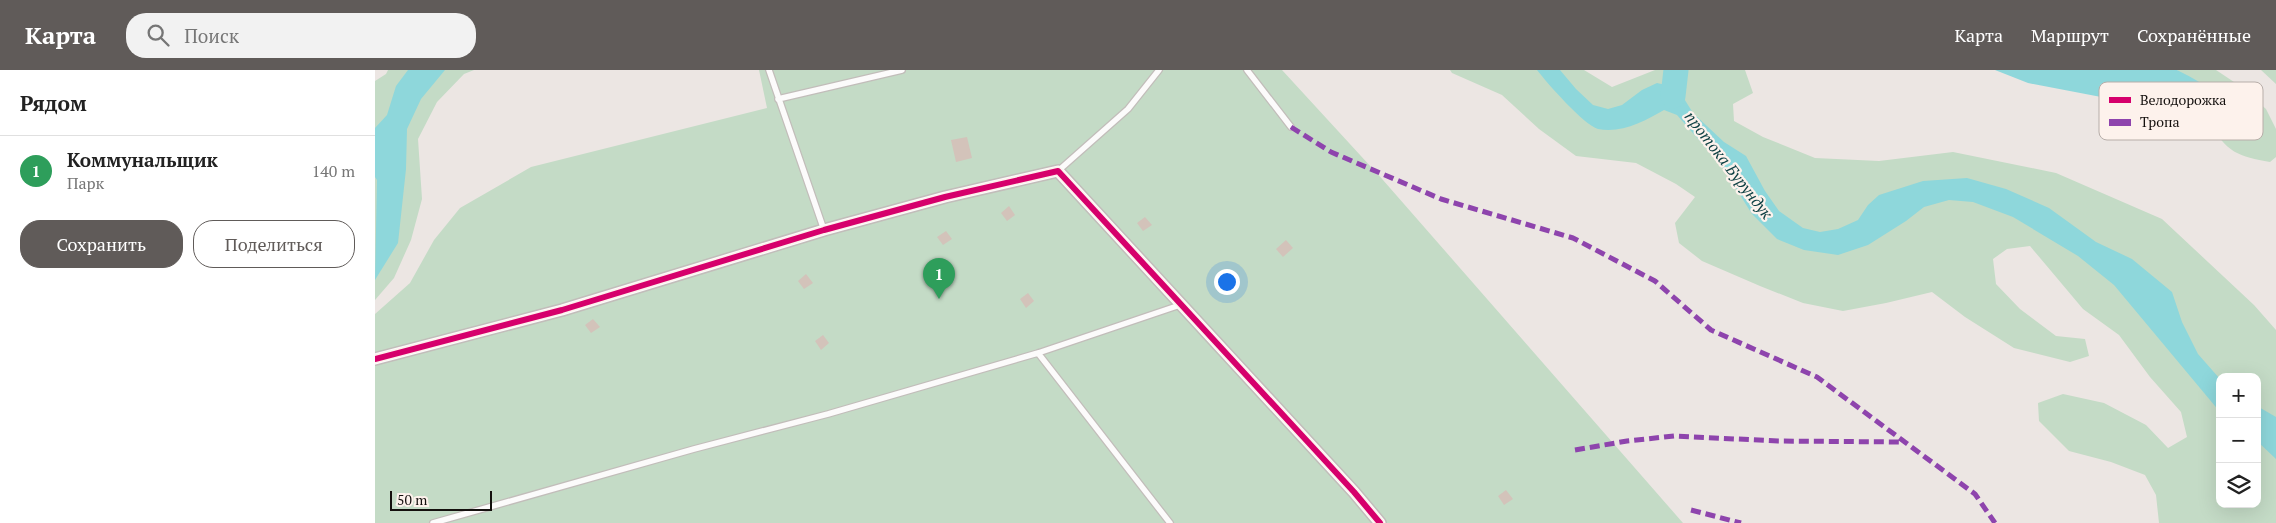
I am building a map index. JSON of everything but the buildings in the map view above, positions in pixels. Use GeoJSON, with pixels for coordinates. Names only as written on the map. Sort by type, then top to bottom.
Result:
{"type":"FeatureCollection","features":[{"type":"Feature","properties":{"kind":"street"},"geometry":{"type":"LineString","coordinates":[[375,359],[562,310],[824,230],[1058,171],[1354,492],[1380,523]]}},
{"type":"Feature","properties":{"kind":"lane"},"geometry":{"type":"LineString","coordinates":[[769,70],[824,230]]}},
{"type":"Feature","properties":{"kind":"lane"},"geometry":{"type":"LineString","coordinates":[[778,99],[901,70]]}},
{"type":"Feature","properties":{"kind":"lane"},"geometry":{"type":"LineString","coordinates":[[1058,171],[1128,109],[1159,70]]}},
{"type":"Feature","properties":{"kind":"lane"},"geometry":{"type":"LineString","coordinates":[[1247,70],[1291,127]]}},
{"type":"Feature","properties":{"kind":"lane"},"geometry":{"type":"LineString","coordinates":[[433,523],[694,449],[827,414],[1038,353],[1180,305]]}},
{"type":"Feature","properties":{"kind":"lane"},"geometry":{"type":"LineString","coordinates":[[1038,353],[1170,523]]}},
{"type":"Feature","properties":{"kind":"green space"},"geometry":{"type":"Polygon","coordinates":[[[388,70],[474,70],[464,74],[437,102],[418,139],[422,199],[411,240],[394,278],[375,300],[375,81],[386,74],[388,70]]]}},
{"type":"Feature","properties":{"kind":"green space"},"geometry":{"type":"Polygon","coordinates":[[[759,70],[1282,70],[1383,180],[1683,523],[375,523],[375,314],[410,283],[434,240],[460,208],[531,167],[767,108],[759,70]]]}},
{"type":"Feature","properties":{"kind":"green space"},"geometry":{"type":"Polygon","coordinates":[[[1450,70],[1584,70],[1612,87],[1655,70],[1745,70],[1753,93],[1733,104],[1734,121],[1763,137],[1815,158],[1879,161],[1953,152],[2056,173],[2162,219],[2254,305],[2276,330],[2276,523],[2159,523],[2156,495],[2145,475],[2111,462],[2069,451],[2039,421],[2038,403],[2063,394],[2104,403],[2146,425],[2168,448],[2187,437],[2181,412],[2150,377],[2119,335],[2083,309],[2030,246],[2007,249],[1993,259],[1996,284],[2020,309],[2056,336],[2085,339],[2089,356],[2070,362],[2014,348],[1965,317],[1932,292],[1843,311],[1803,303],[1702,261],[1679,243],[1675,223],[1695,197],[1676,184],[1636,163],[1576,156],[1539,129],[1502,95],[1452,73],[1450,70]]]}},
{"type":"Feature","properties":{"kind":"green space"},"geometry":{"type":"Polygon","coordinates":[[[2177,70],[2216,70],[2234,82],[2188,82],[2177,70]]]}},
{"type":"Feature","properties":{"kind":"green space"},"geometry":{"type":"Polygon","coordinates":[[[2261,70],[2276,70],[2276,84],[2261,70]]]}},
{"type":"Feature","properties":{"kind":"green space"},"geometry":{"type":"Polygon","coordinates":[[[2263,106],[2266,109],[2276,129],[2276,157],[2270,162],[2259,160],[2242,155],[2227,147],[2221,140],[2263,140],[2263,106]]]}},
{"type":"Feature","properties":{"kind":"water"},"geometry":{"type":"Polygon","coordinates":[[[408,70],[445,70],[421,99],[407,129],[406,169],[398,243],[375,280],[377,180],[375,177],[375,128],[387,115],[396,86],[408,70]]]}},
{"type":"Feature","properties":{"kind":"water","name":"протока Бурундук"},"geometry":{"type":"Polygon","coordinates":[[[1537,70],[1560,70],[1593,105],[1608,109],[1622,105],[1642,90],[1657,83],[1670,86],[1683,97],[1693,113],[1724,142],[1746,156],[1765,191],[1779,211],[1803,228],[1820,232],[1838,229],[1858,220],[1868,205],[1879,195],[1923,181],[1967,178],[2006,189],[2049,208],[2096,242],[2132,259],[2172,292],[2182,322],[2198,354],[2216,374],[2216,407],[2114,285],[2078,256],[2013,217],[1973,202],[1949,200],[1924,207],[1868,245],[1838,255],[1804,250],[1777,239],[1752,214],[1721,165],[1677,115],[1664,110],[1632,126],[1615,130],[1598,129],[1584,120],[1537,70]]]}},
{"type":"Feature","properties":{"kind":"water"},"geometry":{"type":"Polygon","coordinates":[[[1995,70],[2177,70],[2199,82],[2099,82],[2099,97],[2028,83],[1995,70]]]}},
{"type":"Feature","properties":{"kind":"water"},"geometry":{"type":"Polygon","coordinates":[[[2261,408],[2276,417],[2276,459],[2261,445],[2261,408]]]}},
{"type":"Feature","properties":{"kind":"waterway"},"geometry":{"type":"LineString","coordinates":[[1673,96],[1676,70]]}},
{"type":"Feature","properties":{"kind":"marked path"},"geometry":{"type":"LineString","coordinates":[[1291,127],[1331,152],[1441,199],[1573,238],[1655,281],[1711,330],[1817,377],[1975,494],[1995,523]]}},
{"type":"Feature","properties":{"kind":"marked path"},"geometry":{"type":"LineString","coordinates":[[1575,450],[1627,441],[1674,436],[1778,441],[1904,442]]}},
{"type":"Feature","properties":{"kind":"marked path"},"geometry":{"type":"LineString","coordinates":[[1691,510],[1741,523]]}},
{"type":"Feature","properties":{"kind":"cycle path"},"geometry":{"type":"LineString","coordinates":[[375,359],[562,310],[824,230],[945,197],[1058,171],[1354,492],[1380,523]]}},
{"type":"Feature","properties":{"kind":"place","name":"Коммунальщик"},"geometry":{"type":"Point","coordinates":[939,299]}}]}
